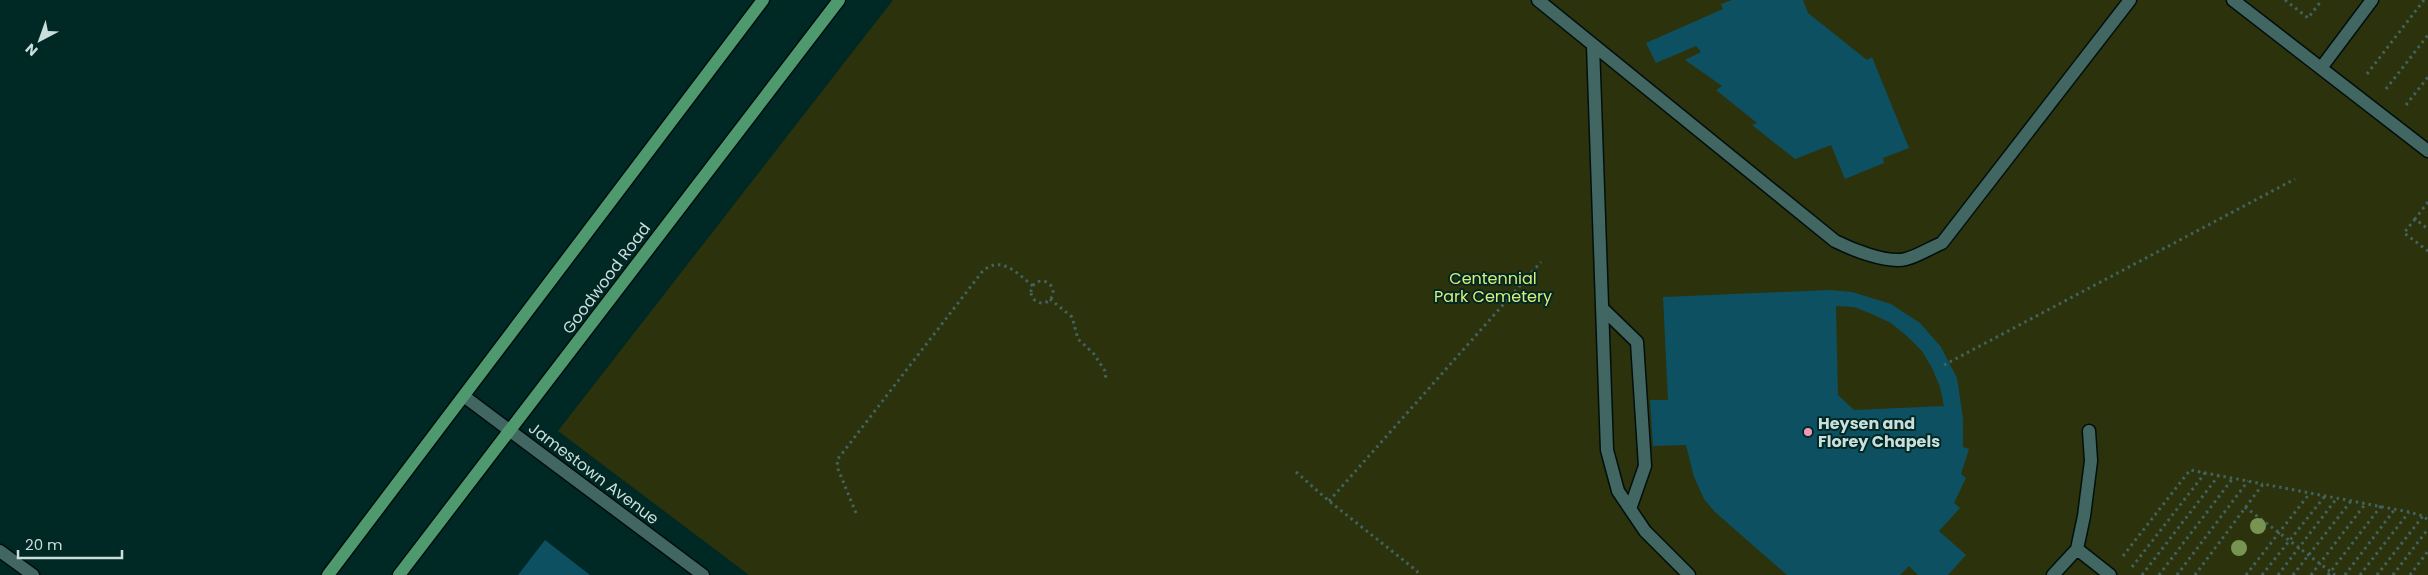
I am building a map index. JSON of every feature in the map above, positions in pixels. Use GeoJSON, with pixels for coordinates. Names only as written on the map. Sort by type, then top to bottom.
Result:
{"type":"FeatureCollection","features":[{"type":"Feature","properties":{"kind":"main road"},"geometry":{"type":"LineString","coordinates":[[328,575],[763,0]]}},
{"type":"Feature","properties":{"kind":"main road","name":"Goodwood Road"},"geometry":{"type":"LineString","coordinates":[[399,575],[839,0]]}},
{"type":"Feature","properties":{"kind":"street"},"geometry":{"type":"LineString","coordinates":[[1538,0],[1835,241],[1852,250],[1876,257],[1905,260],[1942,243],[2130,0]]}},
{"type":"Feature","properties":{"kind":"street"},"geometry":{"type":"LineString","coordinates":[[2233,0],[2428,151]]}},
{"type":"Feature","properties":{"kind":"street"},"geometry":{"type":"LineString","coordinates":[[2321,68],[2372,0]]}},
{"type":"Feature","properties":{"kind":"street"},"geometry":{"type":"LineString","coordinates":[[1593,45],[1606,450],[1618,491],[1645,531],[1689,575]]}},
{"type":"Feature","properties":{"kind":"street"},"geometry":{"type":"LineString","coordinates":[[1602,308],[1637,342],[1645,466],[1630,509]]}},
{"type":"Feature","properties":{"kind":"street","name":"Jamestown Avenue"},"geometry":{"type":"LineString","coordinates":[[465,396],[703,575]]}},
{"type":"Feature","properties":{"kind":"street"},"geometry":{"type":"LineString","coordinates":[[2053,575],[2077,549],[2084,516],[2091,461],[2089,431]]}},
{"type":"Feature","properties":{"kind":"street"},"geometry":{"type":"LineString","coordinates":[[2077,549],[2110,574]]}},
{"type":"Feature","properties":{"kind":"street"},"geometry":{"type":"LineString","coordinates":[[0,551],[33,575]]}},
{"type":"Feature","properties":{"kind":"path"},"geometry":{"type":"LineString","coordinates":[[2288,1],[2308,18],[2322,0]]}},
{"type":"Feature","properties":{"kind":"path"},"geometry":{"type":"LineString","coordinates":[[2352,93],[2424,0]]}},
{"type":"Feature","properties":{"kind":"path"},"geometry":{"type":"LineString","coordinates":[[2372,107],[2428,35]]}},
{"type":"Feature","properties":{"kind":"path"},"geometry":{"type":"LineString","coordinates":[[2392,123],[2428,77]]}},
{"type":"Feature","properties":{"kind":"path"},"geometry":{"type":"LineString","coordinates":[[1944,365],[2295,179]]}},
{"type":"Feature","properties":{"kind":"path"},"geometry":{"type":"LineString","coordinates":[[2428,202],[2404,233],[2428,251]]}},
{"type":"Feature","properties":{"kind":"path"},"geometry":{"type":"LineString","coordinates":[[2415,219],[2428,229]]}},
{"type":"Feature","properties":{"kind":"path"},"geometry":{"type":"LineString","coordinates":[[1329,501],[1541,262]]}},
{"type":"Feature","properties":{"kind":"path"},"geometry":{"type":"LineString","coordinates":[[856,513],[838,469],[838,460],[916,355],[982,272],[992,264],[1010,268],[1033,286]]}},
{"type":"Feature","properties":{"kind":"path"},"geometry":{"type":"LineString","coordinates":[[1042,281],[1048,284],[1053,289],[1050,300],[1044,303],[1036,302],[1030,293],[1033,286],[1042,281]]}},
{"type":"Feature","properties":{"kind":"path"},"geometry":{"type":"LineString","coordinates":[[1050,300],[1072,317],[1078,339],[1094,354],[1105,372],[1106,380]]}},
{"type":"Feature","properties":{"kind":"path"},"geometry":{"type":"LineString","coordinates":[[2110,574],[2190,470],[2381,506],[2423,516],[2428,520]]}},
{"type":"Feature","properties":{"kind":"path"},"geometry":{"type":"LineString","coordinates":[[1296,472],[1329,501],[1418,571],[1418,575]]}},
{"type":"Feature","properties":{"kind":"path"},"geometry":{"type":"LineString","coordinates":[[2131,567],[2205,473]]}},
{"type":"Feature","properties":{"kind":"path"},"geometry":{"type":"LineString","coordinates":[[2142,575],[2219,475]]}},
{"type":"Feature","properties":{"kind":"path"},"geometry":{"type":"LineString","coordinates":[[2159,575],[2233,478]]}},
{"type":"Feature","properties":{"kind":"path"},"geometry":{"type":"LineString","coordinates":[[2177,575],[2248,481]]}},
{"type":"Feature","properties":{"kind":"path"},"geometry":{"type":"LineString","coordinates":[[2195,575],[2263,484]]}},
{"type":"Feature","properties":{"kind":"path"},"geometry":{"type":"LineString","coordinates":[[2246,575],[2310,493]]}},
{"type":"Feature","properties":{"kind":"path"},"geometry":{"type":"LineString","coordinates":[[2262,575],[2325,496]]}},
{"type":"Feature","properties":{"kind":"path"},"geometry":{"type":"LineString","coordinates":[[2278,575],[2337,498]]}},
{"type":"Feature","properties":{"kind":"path"},"geometry":{"type":"LineString","coordinates":[[2293,575],[2351,501]]}},
{"type":"Feature","properties":{"kind":"path"},"geometry":{"type":"LineString","coordinates":[[2311,575],[2366,503]]}},
{"type":"Feature","properties":{"kind":"path"},"geometry":{"type":"LineString","coordinates":[[2329,573],[2381,506]]}},
{"type":"Feature","properties":{"kind":"path"},"geometry":{"type":"LineString","coordinates":[[2245,507],[2280,532],[2329,573],[2335,575]]}},
{"type":"Feature","properties":{"kind":"path"},"geometry":{"type":"LineString","coordinates":[[2345,575],[2395,509]]}},
{"type":"Feature","properties":{"kind":"path"},"geometry":{"type":"LineString","coordinates":[[2360,575],[2409,512]]}},
{"type":"Feature","properties":{"kind":"path"},"geometry":{"type":"LineString","coordinates":[[2377,575],[2423,516]]}},
{"type":"Feature","properties":{"kind":"path"},"geometry":{"type":"LineString","coordinates":[[2393,575],[2428,529]]}},
{"type":"Feature","properties":{"kind":"path"},"geometry":{"type":"LineString","coordinates":[[2410,575],[2428,551]]}},
{"type":"Feature","properties":{"kind":"green space","name":"Centennial Park Cemetery"},"geometry":{"type":"Polygon","coordinates":[[[893,0],[2428,0],[2428,575],[749,575],[558,431],[893,0]]]}},
{"type":"Feature","properties":{"kind":"building"},"geometry":{"type":"Polygon","coordinates":[[[1732,0],[1803,0],[1808,13],[1867,60],[1872,57],[1909,148],[1883,158],[1884,163],[1845,179],[1831,145],[1795,159],[1752,125],[1757,123],[1716,90],[1722,86],[1685,60],[1701,52],[1696,46],[1656,63],[1646,43],[1723,9],[1721,4],[1732,0]]]}},
{"type":"Feature","properties":{"kind":"building","name":"Heysen and Florey Chapels"},"geometry":{"type":"Polygon","coordinates":[[[1829,290],[1852,292],[1891,304],[1920,323],[1941,347],[1957,378],[1963,419],[1963,447],[1969,449],[1961,474],[1966,478],[1954,503],[1960,508],[1939,531],[1966,555],[1948,575],[1918,575],[1909,566],[1900,575],[1787,575],[1715,512],[1704,499],[1694,477],[1686,445],[1653,446],[1650,400],[1668,400],[1663,297],[1829,290]],[[1836,306],[1838,395],[1854,410],[1944,406],[1940,387],[1922,351],[1891,323],[1854,307],[1836,306]]]}},
{"type":"Feature","properties":{"kind":"building"},"geometry":{"type":"Polygon","coordinates":[[[545,540],[590,575],[518,575],[545,540]]]}},
{"type":"Feature","properties":{"kind":"place","name":"Heysen and Florey Chapels"},"geometry":{"type":"Point","coordinates":[1808,432]}}]}
